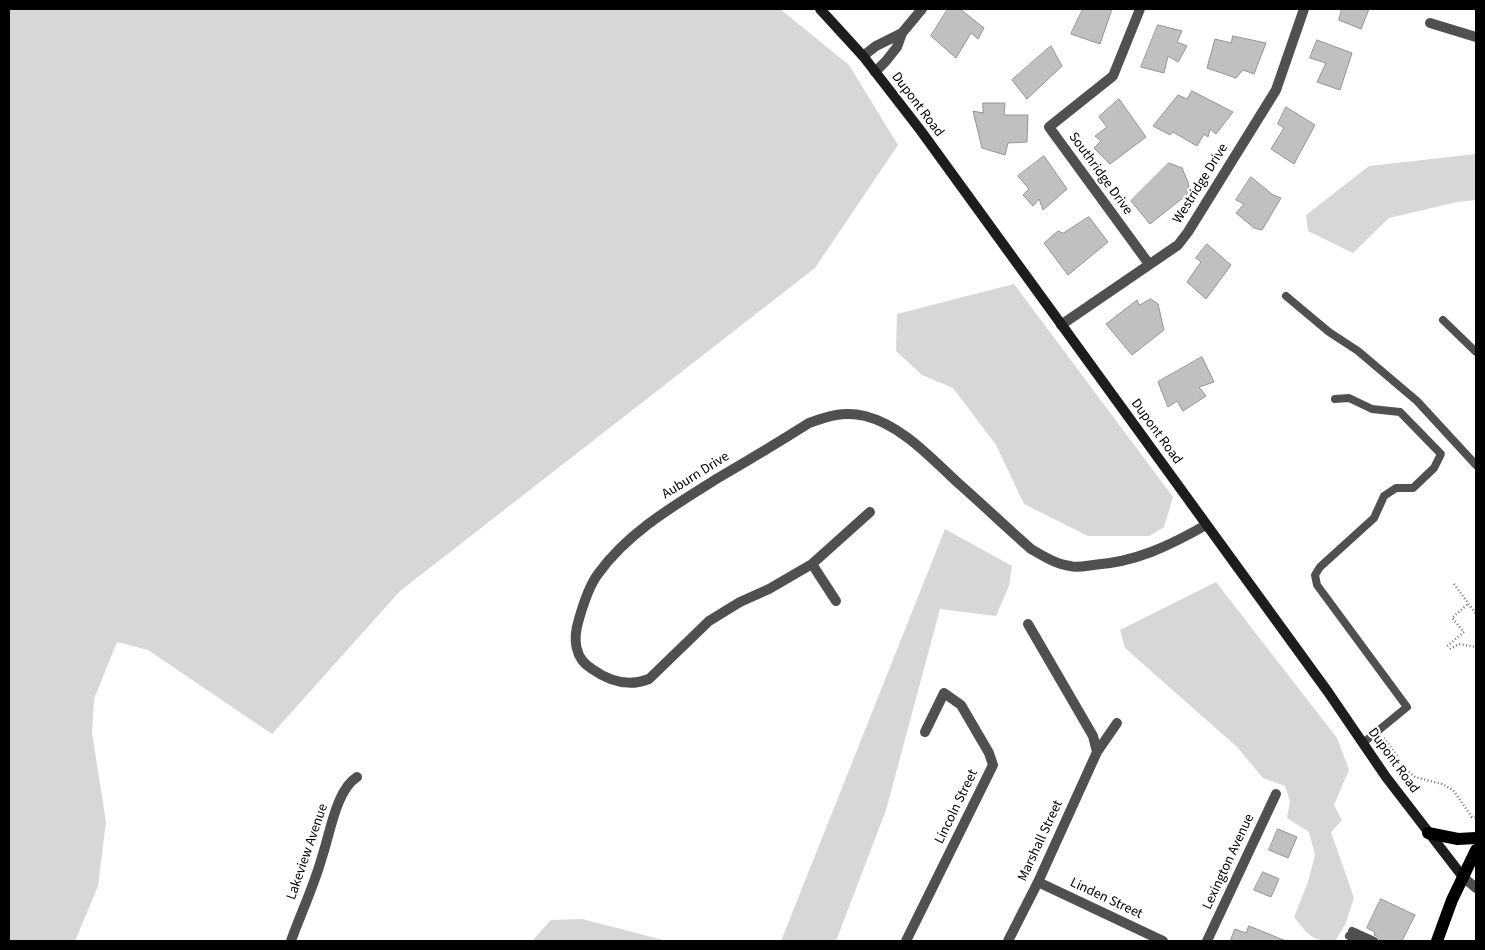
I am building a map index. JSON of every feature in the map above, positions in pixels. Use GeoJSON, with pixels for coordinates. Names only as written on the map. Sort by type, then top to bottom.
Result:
{"type":"FeatureCollection","features":[{"type":"Feature","properties":{"kind":"main road"},"geometry":{"type":"LineString","coordinates":[[1428,832],[1458,839],[1476,838]]}},
{"type":"Feature","properties":{"kind":"main road"},"geometry":{"type":"LineString","coordinates":[[1437,941],[1452,900],[1476,850]]}},
{"type":"Feature","properties":{"kind":"street","name":"Dupont Road"},"geometry":{"type":"LineString","coordinates":[[820,9],[863,56],[921,131],[1363,743],[1463,877]]}},
{"type":"Feature","properties":{"kind":"street"},"geometry":{"type":"LineString","coordinates":[[875,72],[897,47],[902,33],[922,9]]}},
{"type":"Feature","properties":{"kind":"street","name":"Southridge Drive"},"geometry":{"type":"LineString","coordinates":[[1140,9],[1114,76],[1049,127],[1148,264]]}},
{"type":"Feature","properties":{"kind":"street","name":"Westridge Drive"},"geometry":{"type":"LineString","coordinates":[[1060,325],[1178,245],[1268,106],[1276,90],[1304,9]]}},
{"type":"Feature","properties":{"kind":"street"},"geometry":{"type":"LineString","coordinates":[[1430,23],[1476,37]]}},
{"type":"Feature","properties":{"kind":"street"},"geometry":{"type":"LineString","coordinates":[[863,56],[876,46],[902,33]]}},
{"type":"Feature","properties":{"kind":"street","name":"Auburn Drive"},"geometry":{"type":"LineString","coordinates":[[870,512],[812,564],[769,589],[740,602],[709,621],[648,679],[638,683],[623,682],[602,676],[580,659],[575,645],[576,628],[582,609],[597,576],[622,546],[671,507],[809,423],[830,415],[847,413],[866,416],[886,424],[920,448],[1031,549],[1052,561],[1071,567],[1105,564],[1152,554],[1206,525]]}},
{"type":"Feature","properties":{"kind":"street"},"geometry":{"type":"LineString","coordinates":[[812,564],[836,601]]}},
{"type":"Feature","properties":{"kind":"street"},"geometry":{"type":"LineString","coordinates":[[1028,624],[1093,736],[1097,752]]}},
{"type":"Feature","properties":{"kind":"street","name":"Lincoln Street"},"geometry":{"type":"LineString","coordinates":[[906,941],[994,765],[990,753],[961,705],[944,693],[925,732]]}},
{"type":"Feature","properties":{"kind":"street","name":"Marshall Street"},"geometry":{"type":"LineString","coordinates":[[1008,941],[1038,882],[1097,752],[1117,723]]}},
{"type":"Feature","properties":{"kind":"street","name":"Lakeview Avenue"},"geometry":{"type":"LineString","coordinates":[[291,941],[322,858],[340,800],[349,782],[357,777]]}},
{"type":"Feature","properties":{"kind":"street","name":"Lexington Avenue"},"geometry":{"type":"LineString","coordinates":[[1207,941],[1276,794]]}},
{"type":"Feature","properties":{"kind":"street"},"geometry":{"type":"LineString","coordinates":[[1463,877],[1476,888]]}},
{"type":"Feature","properties":{"kind":"street","name":"Linden Street"},"geometry":{"type":"LineString","coordinates":[[1038,882],[1162,941]]}},
{"type":"Feature","properties":{"kind":"lane"},"geometry":{"type":"LineString","coordinates":[[1286,296],[1329,332],[1358,351],[1390,377],[1441,426],[1476,465]]}},
{"type":"Feature","properties":{"kind":"lane"},"geometry":{"type":"LineString","coordinates":[[1442,320],[1476,352]]}},
{"type":"Feature","properties":{"kind":"lane"},"geometry":{"type":"LineString","coordinates":[[1335,399],[1349,398],[1372,409],[1400,412],[1441,454],[1434,468],[1413,488],[1396,488],[1384,496],[1374,518],[1320,567],[1315,575],[1317,586],[1407,707],[1363,743]]}},
{"type":"Feature","properties":{"kind":"lane"},"geometry":{"type":"LineString","coordinates":[[1359,941],[1351,934],[1374,941]]}},
{"type":"Feature","properties":{"kind":"path"},"geometry":{"type":"LineString","coordinates":[[1454,584],[1476,614]]}},
{"type":"Feature","properties":{"kind":"path"},"geometry":{"type":"LineString","coordinates":[[1448,646],[1464,632],[1452,618],[1469,603]]}},
{"type":"Feature","properties":{"kind":"path"},"geometry":{"type":"LineString","coordinates":[[1450,649],[1459,644],[1476,646]]}},
{"type":"Feature","properties":{"kind":"path"},"geometry":{"type":"LineString","coordinates":[[1378,730],[1409,772],[1415,777],[1442,784],[1453,790],[1472,817],[1476,817]]}},
{"type":"Feature","properties":{"kind":"shaded area"},"geometry":{"type":"Polygon","coordinates":[[[9,9],[780,9],[849,65],[898,145],[815,268],[400,591],[272,734],[148,650],[117,642],[94,699],[92,733],[106,822],[98,886],[75,941],[9,941],[9,9]]]}},
{"type":"Feature","properties":{"kind":"shaded area"},"geometry":{"type":"Polygon","coordinates":[[[1476,154],[1476,200],[1457,202],[1389,218],[1353,253],[1308,231],[1306,215],[1369,166],[1476,154]]]}},
{"type":"Feature","properties":{"kind":"shaded area"},"geometry":{"type":"Polygon","coordinates":[[[1014,284],[1173,497],[1164,527],[1149,536],[1088,536],[1024,504],[996,445],[953,388],[922,375],[896,351],[897,314],[1014,284]]]}},
{"type":"Feature","properties":{"kind":"shaded area"},"geometry":{"type":"Polygon","coordinates":[[[945,529],[1012,566],[1009,586],[996,616],[940,609],[886,810],[836,941],[781,941],[945,529]]]}},
{"type":"Feature","properties":{"kind":"shaded area"},"geometry":{"type":"Polygon","coordinates":[[[1216,582],[1337,738],[1349,770],[1334,805],[1342,820],[1331,832],[1354,898],[1345,925],[1335,941],[1320,940],[1311,936],[1294,917],[1308,882],[1315,855],[1309,832],[1287,818],[1290,801],[1285,786],[1263,778],[1237,747],[1125,648],[1120,630],[1216,582]]]}},
{"type":"Feature","properties":{"kind":"shaded area"},"geometry":{"type":"Polygon","coordinates":[[[582,919],[667,941],[532,941],[551,920],[582,919]]]}},
{"type":"Feature","properties":{"kind":"building"},"geometry":{"type":"Polygon","coordinates":[[[948,9],[960,9],[984,28],[978,39],[971,33],[956,58],[931,36],[948,9]]]}},
{"type":"Feature","properties":{"kind":"building"},"geometry":{"type":"Polygon","coordinates":[[[1083,9],[1112,9],[1100,44],[1071,34],[1083,9]]]}},
{"type":"Feature","properties":{"kind":"building"},"geometry":{"type":"Polygon","coordinates":[[[1342,9],[1369,9],[1361,29],[1339,20],[1342,9]]]}},
{"type":"Feature","properties":{"kind":"building"},"geometry":{"type":"Polygon","coordinates":[[[1158,25],[1182,31],[1177,42],[1187,46],[1178,62],[1168,56],[1164,73],[1141,67],[1158,25]]]}},
{"type":"Feature","properties":{"kind":"building"},"geometry":{"type":"Polygon","coordinates":[[[1233,36],[1266,43],[1254,74],[1243,70],[1236,78],[1207,68],[1215,39],[1231,43],[1233,36]]]}},
{"type":"Feature","properties":{"kind":"building"},"geometry":{"type":"Polygon","coordinates":[[[1317,40],[1352,53],[1340,90],[1317,82],[1326,63],[1310,58],[1317,40]]]}},
{"type":"Feature","properties":{"kind":"building"},"geometry":{"type":"Polygon","coordinates":[[[1051,46],[1062,66],[1027,99],[1012,80],[1051,46]]]}},
{"type":"Feature","properties":{"kind":"building"},"geometry":{"type":"Polygon","coordinates":[[[1192,91],[1233,112],[1216,134],[1210,129],[1208,137],[1204,134],[1197,146],[1173,132],[1170,135],[1153,126],[1178,95],[1187,99],[1192,91]]]}},
{"type":"Feature","properties":{"kind":"building"},"geometry":{"type":"Polygon","coordinates":[[[1119,99],[1146,137],[1110,164],[1094,148],[1101,141],[1095,136],[1107,127],[1099,117],[1119,99]]]}},
{"type":"Feature","properties":{"kind":"building"},"geometry":{"type":"Polygon","coordinates":[[[983,103],[1005,103],[1004,115],[1028,115],[1027,142],[1008,143],[1005,155],[982,148],[973,111],[983,113],[983,103]]]}},
{"type":"Feature","properties":{"kind":"building"},"geometry":{"type":"Polygon","coordinates":[[[1286,107],[1315,125],[1294,164],[1271,149],[1284,128],[1278,124],[1286,107]]]}},
{"type":"Feature","properties":{"kind":"building"},"geometry":{"type":"Polygon","coordinates":[[[1044,156],[1067,189],[1043,210],[1039,199],[1033,206],[1023,195],[1029,189],[1018,176],[1044,156]]]}},
{"type":"Feature","properties":{"kind":"building"},"geometry":{"type":"Polygon","coordinates":[[[1169,163],[1182,168],[1188,182],[1189,193],[1150,224],[1131,201],[1169,163]]]}},
{"type":"Feature","properties":{"kind":"building"},"geometry":{"type":"Polygon","coordinates":[[[1251,177],[1273,195],[1281,198],[1262,230],[1254,228],[1236,213],[1244,204],[1236,200],[1251,177]]]}},
{"type":"Feature","properties":{"kind":"building"},"geometry":{"type":"Polygon","coordinates":[[[1089,217],[1108,242],[1068,275],[1044,243],[1058,231],[1063,233],[1089,217]]]}},
{"type":"Feature","properties":{"kind":"building"},"geometry":{"type":"Polygon","coordinates":[[[1207,244],[1231,265],[1206,299],[1187,282],[1201,262],[1196,258],[1207,244]]]}},
{"type":"Feature","properties":{"kind":"building"},"geometry":{"type":"Polygon","coordinates":[[[1151,299],[1158,304],[1164,330],[1132,355],[1106,324],[1137,300],[1139,305],[1151,299]]]}},
{"type":"Feature","properties":{"kind":"building"},"geometry":{"type":"Polygon","coordinates":[[[1202,357],[1214,382],[1199,387],[1206,396],[1183,411],[1177,401],[1168,407],[1158,382],[1202,357]]]}},
{"type":"Feature","properties":{"kind":"building"},"geometry":{"type":"Polygon","coordinates":[[[1278,829],[1297,837],[1288,858],[1269,850],[1278,829]]]}},
{"type":"Feature","properties":{"kind":"building"},"geometry":{"type":"Polygon","coordinates":[[[1263,872],[1279,879],[1271,897],[1254,890],[1263,872]]]}},
{"type":"Feature","properties":{"kind":"building"},"geometry":{"type":"Polygon","coordinates":[[[1381,899],[1415,915],[1402,941],[1380,941],[1374,935],[1375,932],[1367,928],[1381,899]]]}},
{"type":"Feature","properties":{"kind":"building"},"geometry":{"type":"Polygon","coordinates":[[[1249,926],[1286,941],[1230,941],[1235,929],[1246,933],[1249,926]]]}}]}
